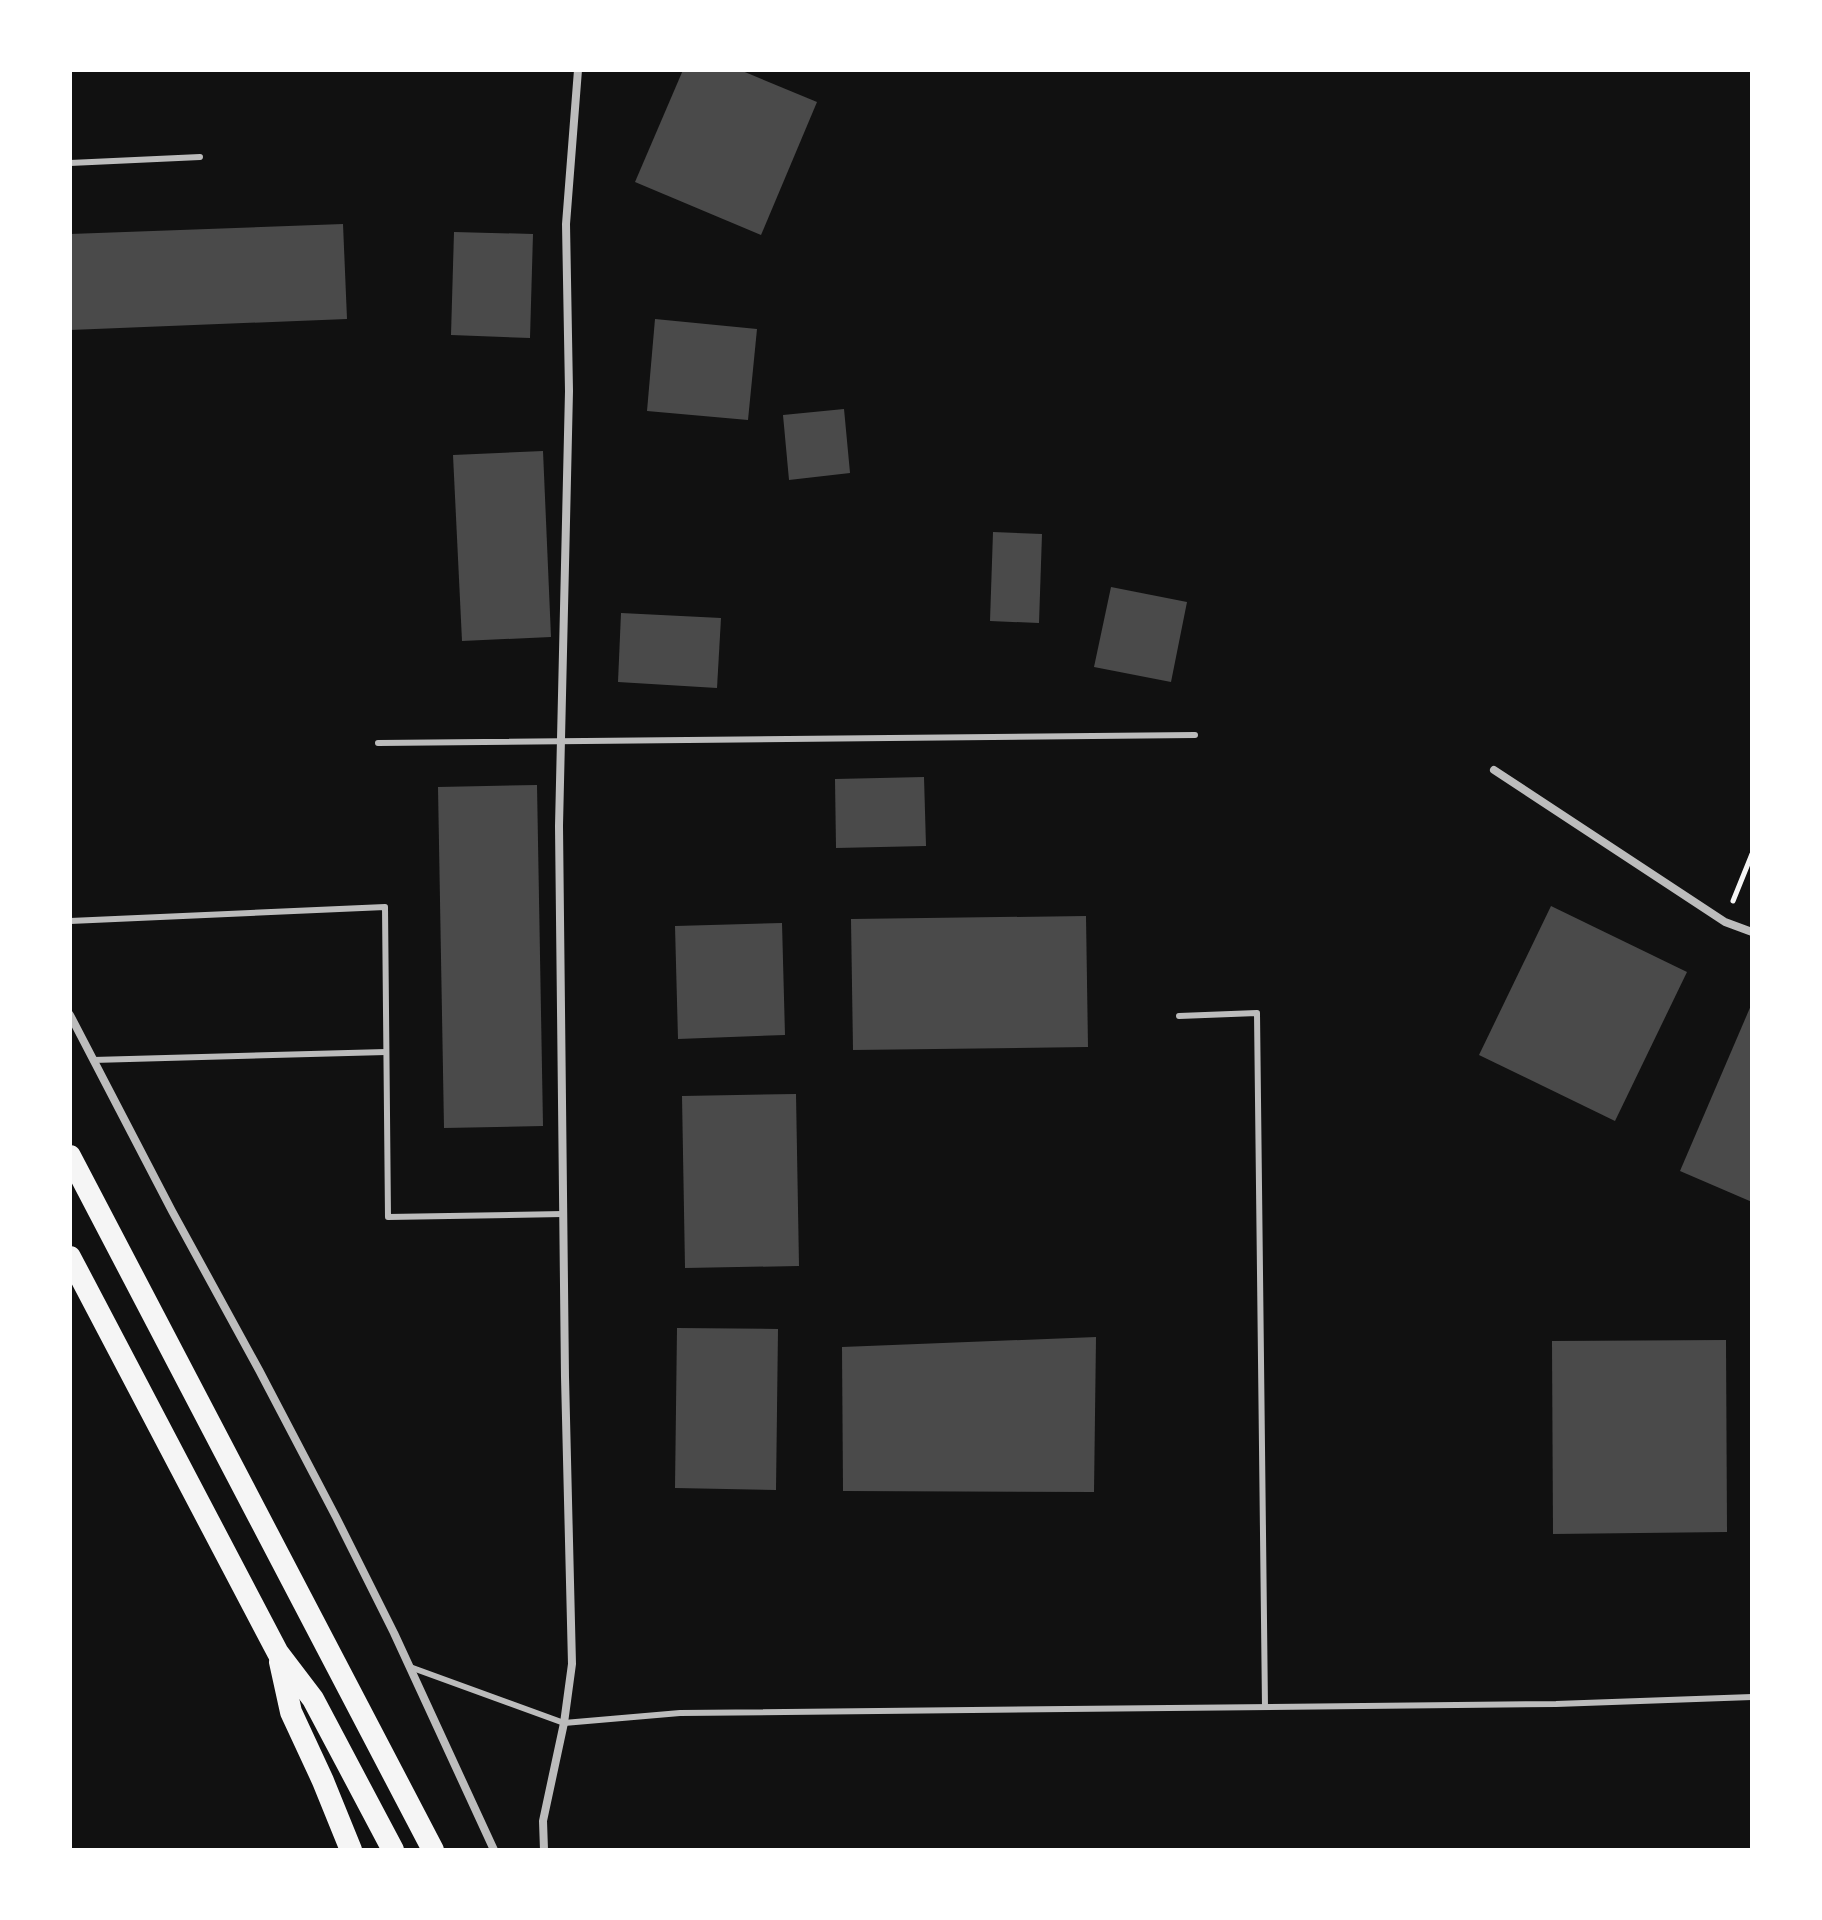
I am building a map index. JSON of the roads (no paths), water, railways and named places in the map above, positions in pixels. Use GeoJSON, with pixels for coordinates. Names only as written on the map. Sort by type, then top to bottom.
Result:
{"type":"FeatureCollection","features":[{"type":"Feature","properties":{"kind":"highway"},"geometry":{"type":"LineString","coordinates":[[70,1156],[433,1850]]}},
{"type":"Feature","properties":{"kind":"highway"},"geometry":{"type":"LineString","coordinates":[[70,1257],[278,1653],[313,1699],[393,1850]]}},
{"type":"Feature","properties":{"kind":"highway"},"geometry":{"type":"LineString","coordinates":[[278,1653],[291,1712],[351,1850]]}},
{"type":"Feature","properties":{"kind":"street"},"geometry":{"type":"LineString","coordinates":[[544,1850],[543,1821],[564,1723],[572,1664],[565,1377],[559,842],[569,391],[566,224],[578,70]]}},
{"type":"Feature","properties":{"kind":"street"},"geometry":{"type":"LineString","coordinates":[[1494,770],[1725,922],[1752,932]]}},
{"type":"Feature","properties":{"kind":"street"},"geometry":{"type":"LineString","coordinates":[[70,1015],[336,1517],[494,1850]]}},
{"type":"Feature","properties":{"kind":"lane"},"geometry":{"type":"LineString","coordinates":[[70,163],[200,157]]}},
{"type":"Feature","properties":{"kind":"lane"},"geometry":{"type":"LineString","coordinates":[[378,743],[1195,735]]}},
{"type":"Feature","properties":{"kind":"lane"},"geometry":{"type":"LineString","coordinates":[[70,921],[385,907],[388,1217],[563,1214]]}},
{"type":"Feature","properties":{"kind":"lane"},"geometry":{"type":"LineString","coordinates":[[1179,1016],[1257,1013],[1265,1707]]}},
{"type":"Feature","properties":{"kind":"lane"},"geometry":{"type":"LineString","coordinates":[[93,1060],[386,1052]]}},
{"type":"Feature","properties":{"kind":"lane"},"geometry":{"type":"LineString","coordinates":[[409,1666],[564,1723],[680,1713],[1556,1704],[1752,1697]]}}]}
